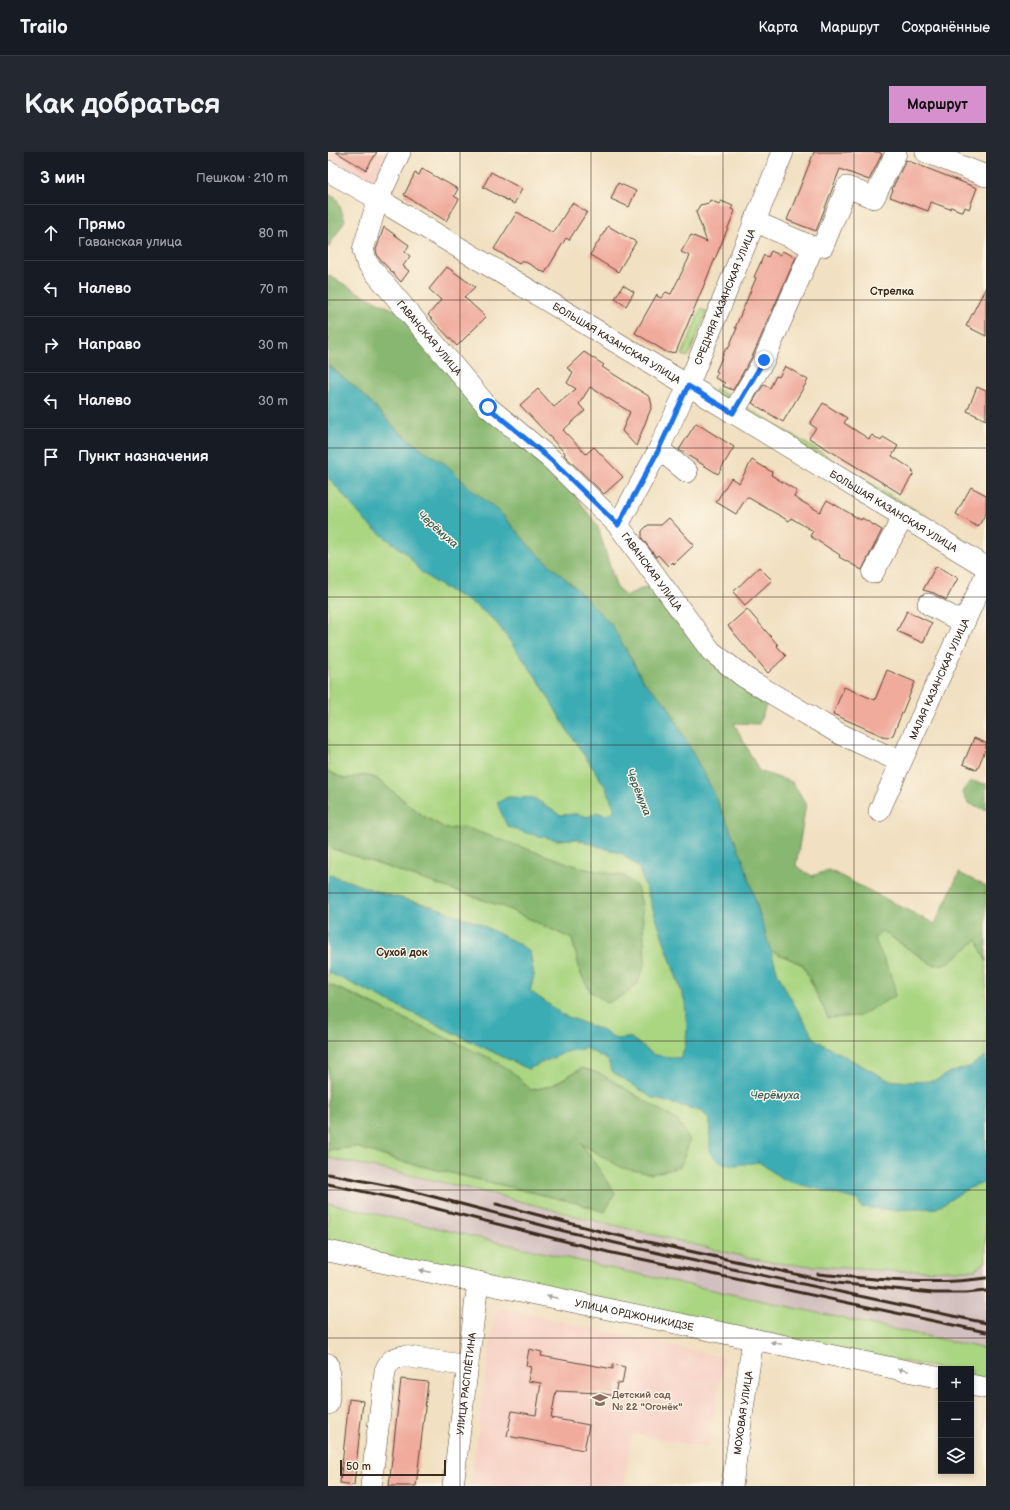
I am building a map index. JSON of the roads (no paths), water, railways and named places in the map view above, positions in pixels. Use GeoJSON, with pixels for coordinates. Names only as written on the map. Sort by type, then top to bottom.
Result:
{"type":"FeatureCollection","features":[{"type":"Feature","properties":{"kind":"street","name":"ГАВАНСКАЯ УЛИЦА"},"geometry":{"type":"LineString","coordinates":[[400,152],[378,199],[363,250],[367,263],[488,407],[551,460],[618,525],[711,650],[744,677],[840,734],[901,762]]}},
{"type":"Feature","properties":{"kind":"street","name":"СРЕДНЯЯ КАЗАНСКАЯ УЛИЦА"},"geometry":{"type":"LineString","coordinates":[[618,525],[659,449],[688,386],[783,152]]}},
{"type":"Feature","properties":{"kind":"street"},"geometry":{"type":"LineString","coordinates":[[926,152],[986,176]]}},
{"type":"Feature","properties":{"kind":"street"},"geometry":{"type":"LineString","coordinates":[[754,222],[813,247],[823,246],[847,187],[874,198],[896,153]]}},
{"type":"Feature","properties":{"kind":"street","name":"БОЛЬШАЯ КАЗАНСКАЯ УЛИЦА"},"geometry":{"type":"LineString","coordinates":[[328,171],[378,199],[986,567]]}},
{"type":"Feature","properties":{"kind":"street"},"geometry":{"type":"LineString","coordinates":[[733,413],[764,360],[813,247]]}},
{"type":"Feature","properties":{"kind":"street"},"geometry":{"type":"LineString","coordinates":[[659,449],[687,472]]}},
{"type":"Feature","properties":{"kind":"street"},"geometry":{"type":"LineString","coordinates":[[873,573],[903,517]]}},
{"type":"Feature","properties":{"kind":"street","name":"МАЛАЯ КАЗАНСКАЯ УЛИЦА"},"geometry":{"type":"LineString","coordinates":[[879,811],[986,574]]}},
{"type":"Feature","properties":{"kind":"street"},"geometry":{"type":"LineString","coordinates":[[928,604],[964,622]]}},
{"type":"Feature","properties":{"kind":"street","name":"УЛИЦА ОРДЖОНИКИДЗЕ"},"geometry":{"type":"LineString","coordinates":[[328,1251],[938,1377]]}},
{"type":"Feature","properties":{"kind":"street","name":"УЛИЦА РАСПЛЁТИНА"},"geometry":{"type":"LineString","coordinates":[[453,1486],[478,1282]]}},
{"type":"Feature","properties":{"kind":"street","name":"МОХОВАЯ УЛИЦА"},"geometry":{"type":"LineString","coordinates":[[732,1486],[753,1338]]}},
{"type":"Feature","properties":{"kind":"street"},"geometry":{"type":"LineString","coordinates":[[371,1486],[385,1371],[388,1363],[394,1358],[403,1356],[468,1366]]}},
{"type":"Feature","properties":{"kind":"street"},"geometry":{"type":"LineString","coordinates":[[328,1364],[330,1386],[328,1404]]}},
{"type":"Feature","properties":{"kind":"street"},"geometry":{"type":"LineString","coordinates":[[974,1386],[986,1388]]}},
{"type":"Feature","properties":{"kind":"water","name":"Черёмуха"},"geometry":{"type":"Polygon","coordinates":[[[328,365],[355,387],[397,430],[422,449],[447,465],[471,489],[500,512],[532,549],[577,589],[611,624],[644,682],[666,703],[714,793],[742,857],[778,974],[814,1038],[888,1080],[894,1081],[933,1081],[948,1073],[969,1067],[986,1056],[986,1182],[967,1189],[937,1208],[892,1210],[861,1207],[858,1200],[784,1180],[759,1162],[735,1165],[719,1162],[710,1153],[710,1119],[701,1111],[652,1098],[611,1071],[608,1060],[586,1048],[568,1051],[528,1069],[328,972],[328,874],[384,894],[432,906],[478,923],[519,944],[530,952],[534,976],[530,991],[561,1014],[601,1030],[615,1039],[631,1038],[654,1055],[680,1058],[685,1047],[687,1031],[685,1002],[639,868],[623,854],[576,839],[557,840],[526,833],[507,826],[497,803],[508,797],[534,798],[560,815],[577,814],[588,817],[597,812],[604,815],[612,812],[614,807],[605,786],[566,728],[539,681],[496,622],[477,606],[436,583],[420,571],[407,554],[368,524],[328,477],[328,365]]]}},
{"type":"Feature","properties":{"kind":"railway"},"geometry":{"type":"LineString","coordinates":[[328,1174],[400,1188],[564,1231],[667,1255],[986,1323]]}},
{"type":"Feature","properties":{"kind":"railway"},"geometry":{"type":"LineString","coordinates":[[328,1184],[398,1199],[608,1252],[986,1332]]}},
{"type":"Feature","properties":{"kind":"railway"},"geometry":{"type":"LineString","coordinates":[[496,1204],[611,1234],[836,1283],[933,1293],[966,1293],[986,1291]]}},
{"type":"Feature","properties":{"kind":"railway"},"geometry":{"type":"LineString","coordinates":[[818,1274],[881,1280],[924,1282],[986,1278]]}},
{"type":"Feature","properties":{"kind":"place","name":"Детский сад № 22 \"Огонёк\""},"geometry":{"type":"Point","coordinates":[600,1400]}},
{"type":"Feature","properties":{"kind":"district","name":"Стрелка"},"geometry":{"type":"Point","coordinates":[892,291]}},
{"type":"Feature","properties":{"kind":"district","name":"Сухой док"},"geometry":{"type":"Point","coordinates":[402,952]}}]}
